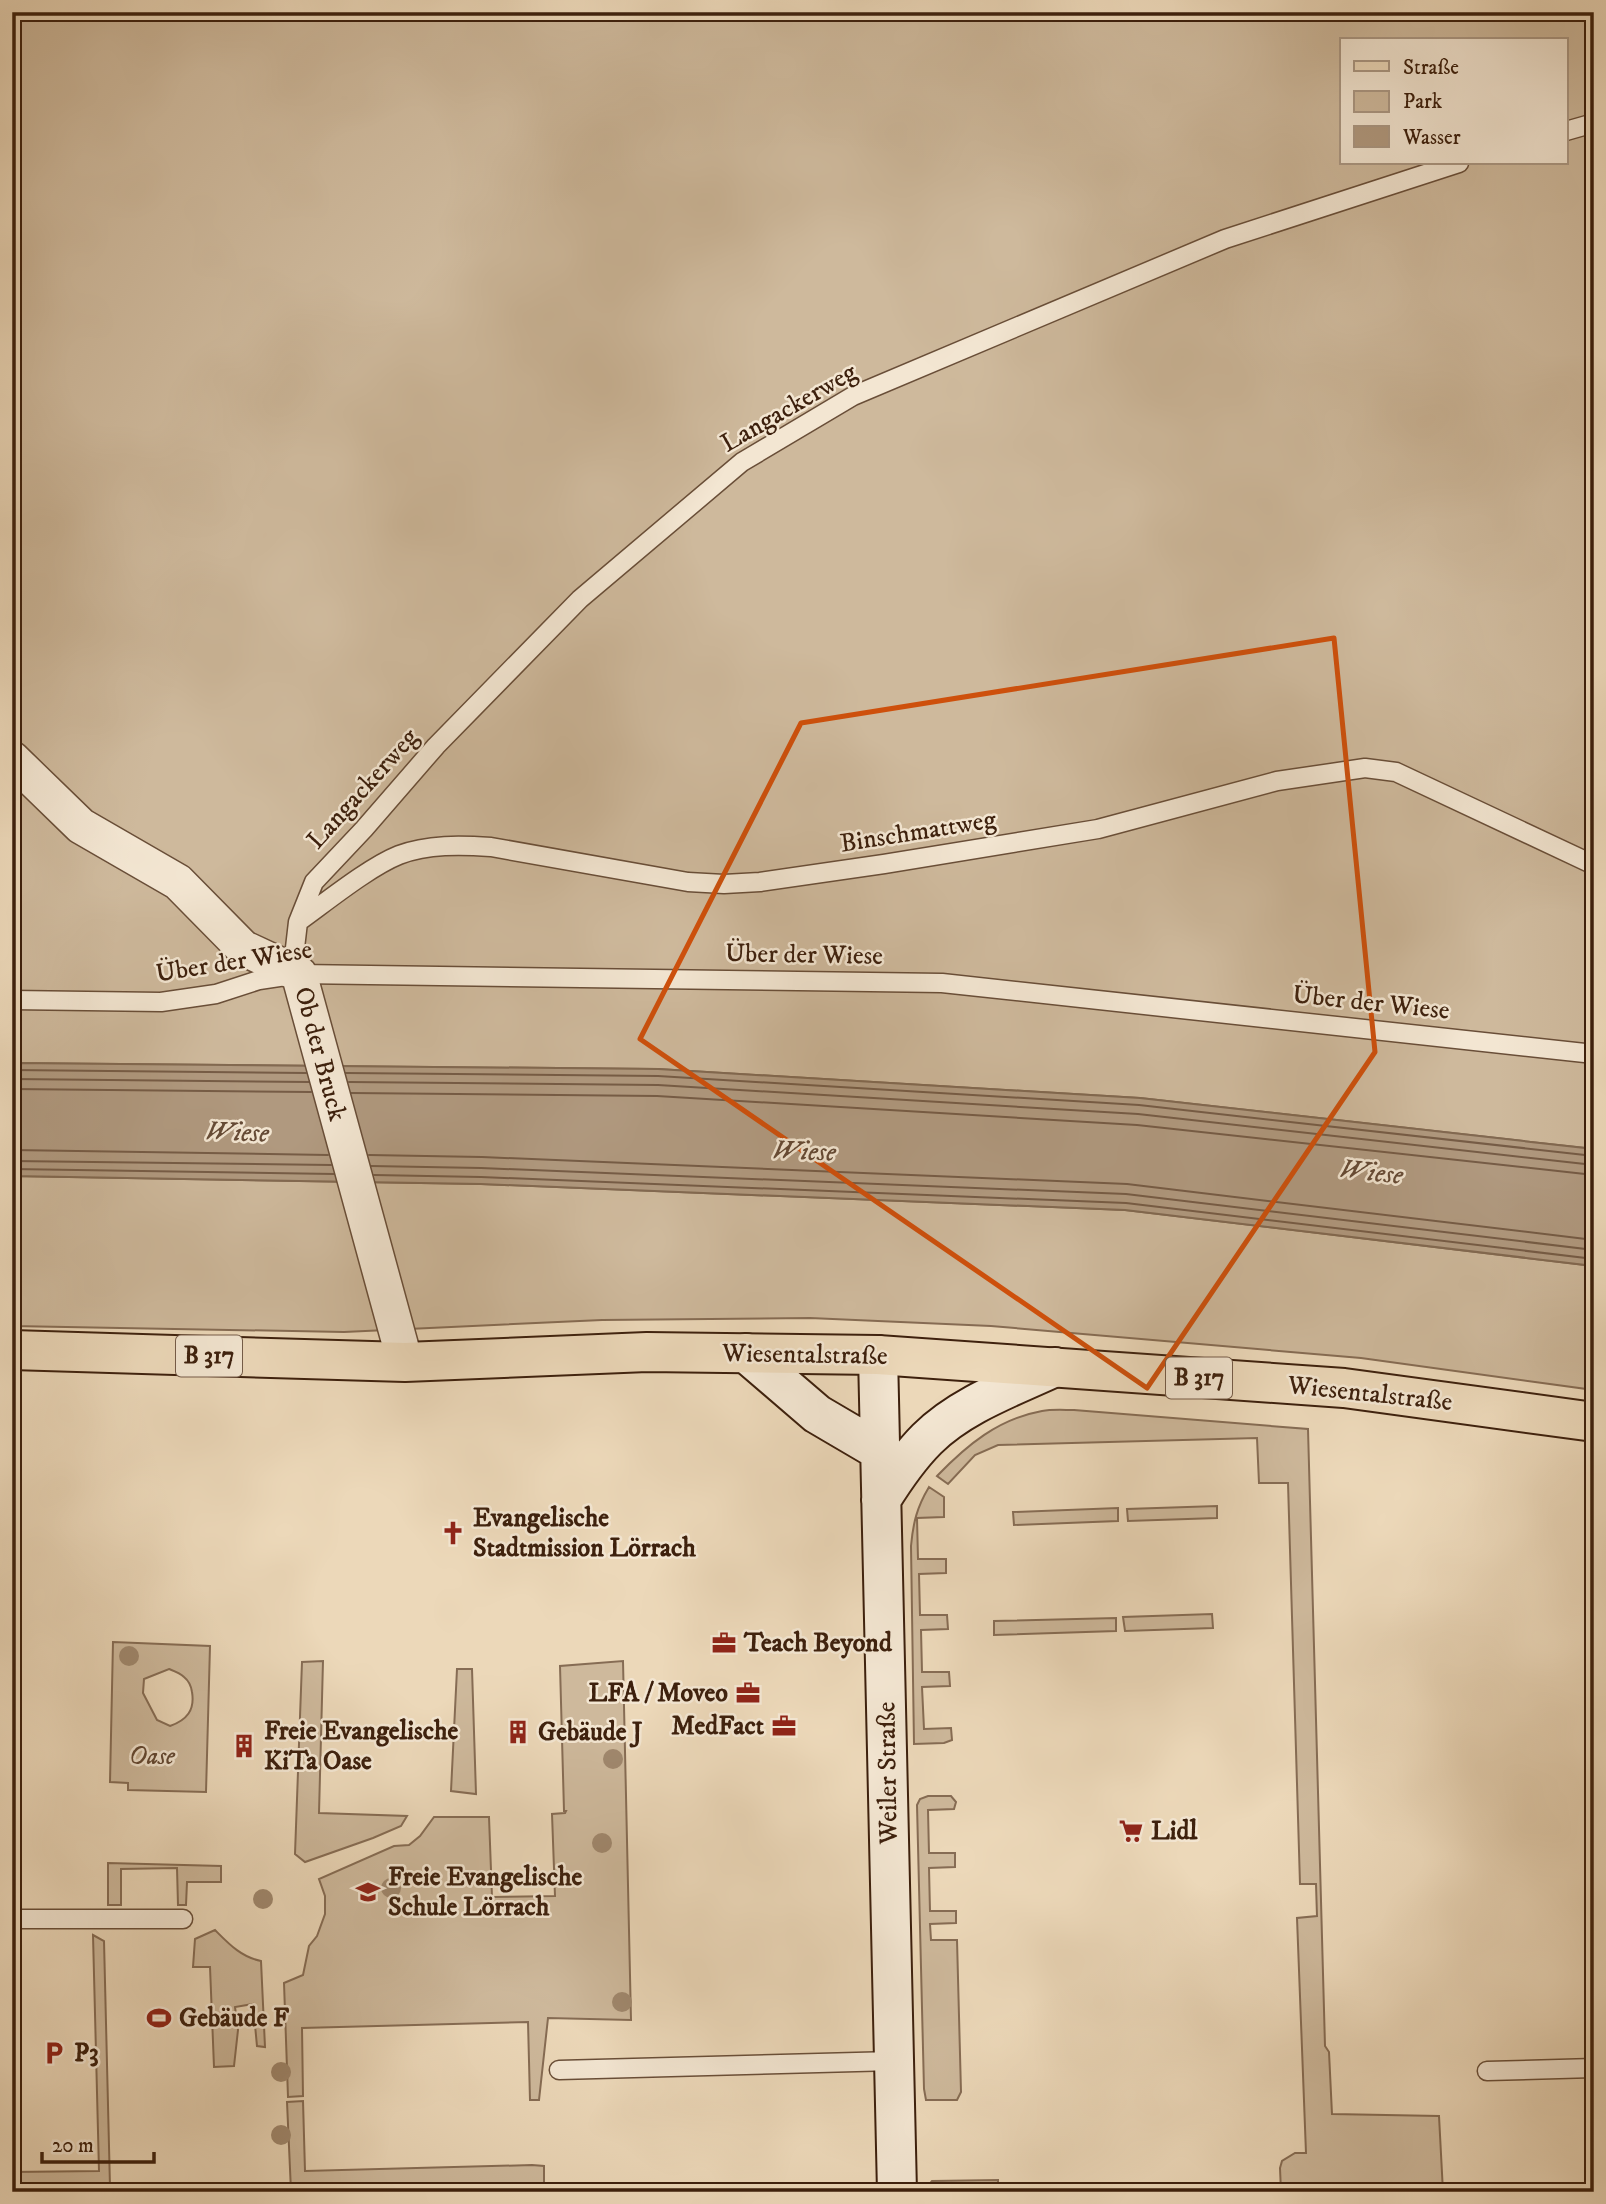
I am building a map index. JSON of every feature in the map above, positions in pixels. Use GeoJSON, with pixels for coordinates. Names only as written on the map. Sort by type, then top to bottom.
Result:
{"type":"FeatureCollection","features":[{"type":"Feature","properties":{"kind":"main road","name":"Wiesentalstraße"},"geometry":{"type":"LineString","coordinates":[[12,1350],[405,1362],[647,1352],[878,1355],[1344,1388],[1594,1422]]}},
{"type":"Feature","properties":{"kind":"street","name":"Ob der Bruck"},"geometry":{"type":"LineString","coordinates":[[12,759],[81,826],[178,882],[243,948],[302,986],[405,1362]]}},
{"type":"Feature","properties":{"kind":"street"},"geometry":{"type":"LineString","coordinates":[[746,1353],[817,1413],[880,1451]]}},
{"type":"Feature","properties":{"kind":"street","name":"Weiler Straße"},"geometry":{"type":"LineString","coordinates":[[878,1355],[897,2192]]}},
{"type":"Feature","properties":{"kind":"street"},"geometry":{"type":"LineString","coordinates":[[881,1500],[898,1473],[927,1439],[947,1422],[1055,1367]]}},
{"type":"Feature","properties":{"kind":"lane"},"geometry":{"type":"LineString","coordinates":[[1568,130],[1594,123]]}},
{"type":"Feature","properties":{"kind":"lane","name":"Langackerweg"},"geometry":{"type":"LineString","coordinates":[[298,922],[314,882],[436,746],[580,599],[743,462],[853,396],[1226,239],[1457,164]]}},
{"type":"Feature","properties":{"kind":"lane","name":"Binschmattweg"},"geometry":{"type":"LineString","coordinates":[[298,922],[398,856],[428,848],[459,845],[491,847],[688,882],[760,882],[1098,829],[1277,780],[1365,768],[1396,772],[1594,865]]}},
{"type":"Feature","properties":{"kind":"lane"},"geometry":{"type":"LineString","coordinates":[[298,922],[295,948],[302,986]]}},
{"type":"Feature","properties":{"kind":"lane","name":"Über der Wiese"},"geometry":{"type":"LineString","coordinates":[[12,1000],[161,1002],[216,994],[259,979],[302,986],[942,983],[1594,1054]]}},
{"type":"Feature","properties":{"kind":"lane"},"geometry":{"type":"LineString","coordinates":[[12,1919],[183,1919]]}},
{"type":"Feature","properties":{"kind":"lane"},"geometry":{"type":"LineString","coordinates":[[559,2070],[894,2061]]}},
{"type":"Feature","properties":{"kind":"lane"},"geometry":{"type":"LineString","coordinates":[[1487,2071],[1594,2068]]}},
{"type":"Feature","properties":{"kind":"highlighted area"},"geometry":{"type":"Polygon","coordinates":[[[1334,638],[1375,1052],[1147,1388],[640,1039],[801,723],[1334,638]]]}},
{"type":"Feature","properties":{"kind":"green space"},"geometry":{"type":"Polygon","coordinates":[[[12,12],[1594,12],[1594,1149],[1140,1098],[658,1069],[12,1063],[12,12]]]}},
{"type":"Feature","properties":{"kind":"green space"},"geometry":{"type":"Polygon","coordinates":[[[12,1176],[481,1184],[1125,1210],[1594,1266],[1594,1390],[1361,1358],[991,1326],[810,1318],[602,1320],[344,1332],[12,1326],[12,1176]]]}},
{"type":"Feature","properties":{"kind":"green space"},"geometry":{"type":"Polygon","coordinates":[[[1074,1410],[1308,1429],[1325,2046],[1329,2052],[1332,2114],[1439,2116],[1443,2192],[1281,2192],[1282,2161],[1295,2153],[1306,2153],[1297,1918],[1317,1916],[1316,1884],[1300,1884],[1288,1483],[1259,1483],[1257,1438],[998,1445],[975,1455],[948,1484],[937,1476],[972,1444],[1011,1420],[1042,1411],[1074,1410]]]}},
{"type":"Feature","properties":{"kind":"green space"},"geometry":{"type":"Polygon","coordinates":[[[929,1487],[944,1497],[944,1517],[917,1518],[918,1559],[946,1559],[946,1573],[919,1574],[920,1615],[947,1615],[948,1629],[921,1630],[922,1672],[949,1672],[950,1686],[922,1687],[924,1729],[951,1728],[952,1740],[944,1743],[914,1744],[911,1546],[916,1515],[929,1487]]]}},
{"type":"Feature","properties":{"kind":"green space"},"geometry":{"type":"Polygon","coordinates":[[[1217,1506],[1217,1518],[1128,1521],[1127,1509],[1217,1506]]]}},
{"type":"Feature","properties":{"kind":"green space"},"geometry":{"type":"Polygon","coordinates":[[[1118,1508],[1118,1521],[1014,1525],[1013,1512],[1118,1508]]]}},
{"type":"Feature","properties":{"kind":"green space"},"geometry":{"type":"Polygon","coordinates":[[[1212,1614],[1213,1628],[1125,1631],[1123,1617],[1212,1614]]]}},
{"type":"Feature","properties":{"kind":"green space"},"geometry":{"type":"Polygon","coordinates":[[[1116,1618],[1116,1631],[994,1635],[994,1621],[1116,1618]]]}},
{"type":"Feature","properties":{"kind":"green space","name":"Oase"},"geometry":{"type":"Polygon","coordinates":[[[113,1642],[210,1646],[206,1792],[128,1790],[128,1783],[110,1782],[113,1642]],[[169,1669],[144,1679],[143,1693],[157,1720],[170,1726],[188,1714],[193,1698],[188,1682],[181,1674],[169,1669]]]}},
{"type":"Feature","properties":{"kind":"green space"},"geometry":{"type":"Polygon","coordinates":[[[323,1661],[319,1813],[407,1816],[401,1826],[305,1862],[295,1854],[302,1662],[323,1661]]]}},
{"type":"Feature","properties":{"kind":"green space"},"geometry":{"type":"Polygon","coordinates":[[[623,1661],[631,2020],[548,2018],[539,2100],[530,2100],[528,2022],[302,2028],[303,2096],[288,2097],[284,1983],[303,1975],[309,1946],[317,1936],[325,1914],[325,1896],[319,1879],[394,1846],[409,1845],[420,1836],[434,1817],[489,1817],[492,1897],[555,1896],[552,1814],[566,1811],[560,1666],[623,1661]]]}},
{"type":"Feature","properties":{"kind":"green space"},"geometry":{"type":"Polygon","coordinates":[[[457,1669],[472,1669],[476,1794],[451,1791],[457,1669]]]}},
{"type":"Feature","properties":{"kind":"green space"},"geometry":{"type":"Polygon","coordinates":[[[928,1796],[951,1796],[956,1802],[954,1809],[928,1810],[929,1853],[955,1853],[955,1867],[929,1868],[930,1911],[956,1911],[956,1923],[930,1924],[931,1940],[957,1940],[961,2092],[957,2100],[926,2100],[924,2089],[917,1805],[920,1799],[928,1796]]]}},
{"type":"Feature","properties":{"kind":"green space"},"geometry":{"type":"Polygon","coordinates":[[[108,1863],[221,1866],[221,1882],[187,1882],[186,1905],[178,1905],[177,1868],[121,1869],[121,1905],[108,1905],[108,1863]]]}},
{"type":"Feature","properties":{"kind":"green space"},"geometry":{"type":"Polygon","coordinates":[[[215,1930],[241,1953],[261,1961],[265,2047],[257,2046],[253,2004],[235,2007],[238,2030],[234,2066],[214,2067],[210,1967],[193,1967],[195,1939],[215,1930]]]}},
{"type":"Feature","properties":{"kind":"green space"},"geometry":{"type":"Polygon","coordinates":[[[93,1935],[104,1941],[110,2187],[12,2190],[12,2172],[99,2171],[93,1935]]]}},
{"type":"Feature","properties":{"kind":"green space"},"geometry":{"type":"Polygon","coordinates":[[[303,2101],[305,2171],[544,2166],[544,2192],[291,2191],[287,2102],[303,2101]]]}},
{"type":"Feature","properties":{"kind":"green space"},"geometry":{"type":"Polygon","coordinates":[[[998,2180],[998,2192],[927,2192],[932,2181],[998,2180]]]}},
{"type":"Feature","properties":{"kind":"water","name":"Wiese"},"geometry":{"type":"Polygon","coordinates":[[[12,1063],[658,1069],[1140,1098],[1594,1149],[1594,1266],[1125,1210],[481,1184],[12,1176],[12,1063]]]}},
{"type":"Feature","properties":{"kind":"place","name":"Evangelische Stadtmission Lörrach"},"geometry":{"type":"Point","coordinates":[453,1533]}},
{"type":"Feature","properties":{"kind":"place","name":"Teach Beyond"},"geometry":{"type":"Point","coordinates":[724,1643]}},
{"type":"Feature","properties":{"kind":"place","name":"LFA / Moveo"},"geometry":{"type":"Point","coordinates":[748,1693]}},
{"type":"Feature","properties":{"kind":"place","name":"MedFact"},"geometry":{"type":"Point","coordinates":[784,1726]}},
{"type":"Feature","properties":{"kind":"place","name":"Gebäude J"},"geometry":{"type":"Point","coordinates":[518,1732]}},
{"type":"Feature","properties":{"kind":"place","name":"Freie Evangelische KiTa Oase"},"geometry":{"type":"Point","coordinates":[244,1746]}},
{"type":"Feature","properties":{"kind":"place","name":"Lidl"},"geometry":{"type":"Point","coordinates":[1131,1831]}},
{"type":"Feature","properties":{"kind":"place","name":"Freie Evangelische Schule Lörrach"},"geometry":{"type":"Point","coordinates":[368,1892]}},
{"type":"Feature","properties":{"kind":"place","name":"Gebäude F"},"geometry":{"type":"Point","coordinates":[159,2018]}},
{"type":"Feature","properties":{"kind":"place","name":"P3"},"geometry":{"type":"Point","coordinates":[54,2053]}}]}
